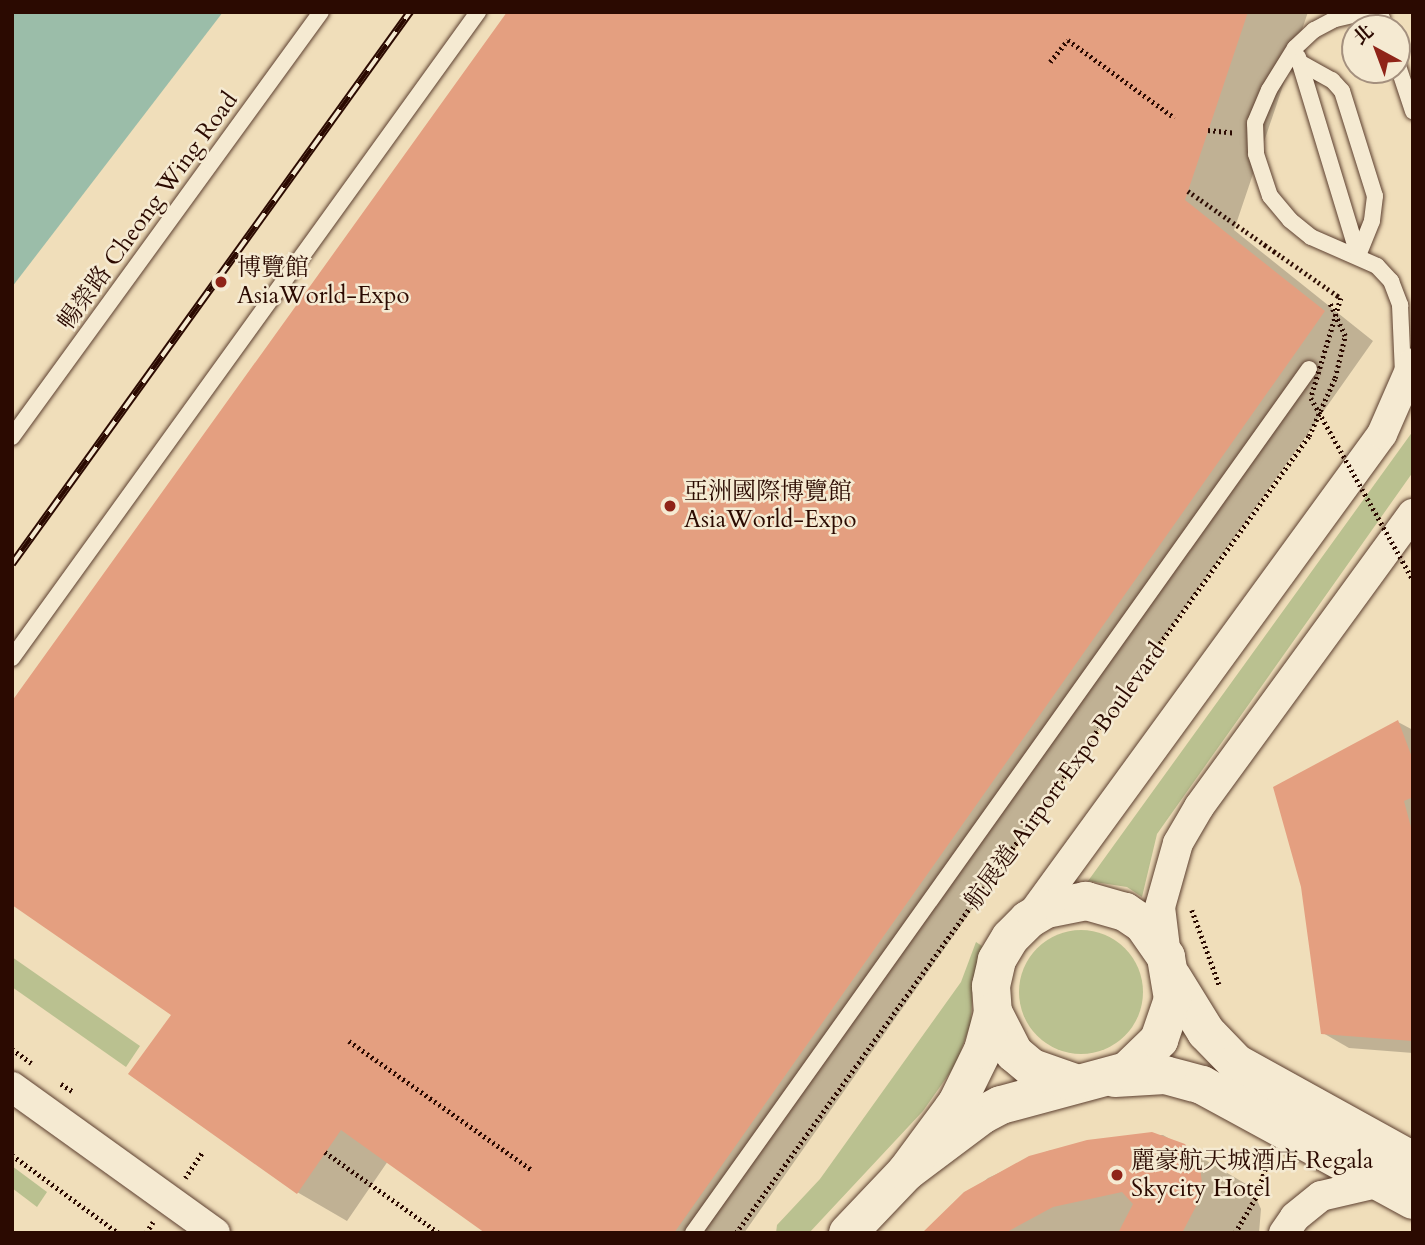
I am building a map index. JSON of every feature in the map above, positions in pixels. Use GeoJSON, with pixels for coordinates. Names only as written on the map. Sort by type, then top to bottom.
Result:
{"type":"FeatureCollection","features":[{"type":"Feature","properties":{"kind":"street","name":"航展道 Airport Expo Boulevard"},"geometry":{"type":"LineString","coordinates":[[849,1233],[906,1172],[957,1103],[983,1050],[993,1012],[992,986],[997,960],[1382,435],[1410,369]]}},
{"type":"Feature","properties":{"kind":"street","name":"航展道 Airport Expo Boulevard"},"geometry":{"type":"LineString","coordinates":[[906,1172],[982,1115],[1127,1071],[1159,1040],[1173,999],[1180,959],[1160,907],[1170,861],[1183,834],[1413,514]]}},
{"type":"Feature","properties":{"kind":"street"},"geometry":{"type":"LineString","coordinates":[[1028,919],[1066,903],[1107,904],[1143,925],[1180,959],[1206,1032],[1236,1063],[1413,1161]]}},
{"type":"Feature","properties":{"kind":"street","name":"航展道 Airport Expo Boulevard"},"geometry":{"type":"LineString","coordinates":[[993,1012],[1014,1053],[1053,1078],[1089,1082]]}},
{"type":"Feature","properties":{"kind":"street"},"geometry":{"type":"LineString","coordinates":[[1089,1082],[1165,1075],[1202,1085],[1397,1191]]}},
{"type":"Feature","properties":{"kind":"street"},"geometry":{"type":"LineString","coordinates":[[12,1087],[215,1233]]}},
{"type":"Feature","properties":{"kind":"street"},"geometry":{"type":"LineString","coordinates":[[1284,1233],[1295,1217],[1321,1196],[1397,1191]]}},
{"type":"Feature","properties":{"kind":"lane","name":"暢榮路 Cheong Wing Road"},"geometry":{"type":"LineString","coordinates":[[12,437],[321,12]]}},
{"type":"Feature","properties":{"kind":"lane"},"geometry":{"type":"LineString","coordinates":[[12,658],[478,12]]}},
{"type":"Feature","properties":{"kind":"lane"},"geometry":{"type":"LineString","coordinates":[[1341,18],[1314,30],[1269,90],[1255,123],[1256,154],[1270,196],[1290,220],[1311,237],[1377,265],[1395,293],[1410,369]]}},
{"type":"Feature","properties":{"kind":"lane"},"geometry":{"type":"LineString","coordinates":[[1297,55],[1332,80],[1342,92],[1375,196],[1372,221],[1358,255]]}},
{"type":"Feature","properties":{"kind":"lane"},"geometry":{"type":"LineString","coordinates":[[1297,55],[1358,255]]}},
{"type":"Feature","properties":{"kind":"lane"},"geometry":{"type":"LineString","coordinates":[[1404,84],[1413,111]]}},
{"type":"Feature","properties":{"kind":"lane"},"geometry":{"type":"LineString","coordinates":[[693,1233],[1309,369]]}},
{"type":"Feature","properties":{"kind":"path"},"geometry":{"type":"LineString","coordinates":[[1050,62],[1068,40],[1175,118]]}},
{"type":"Feature","properties":{"kind":"path"},"geometry":{"type":"LineString","coordinates":[[1188,191],[1340,298],[1311,398],[1413,580]]}},
{"type":"Feature","properties":{"kind":"path","name":"航展道 Airport Expo Boulevard"},"geometry":{"type":"LineString","coordinates":[[736,1232],[1309,436],[1335,378],[1345,336],[1329,302]]}},
{"type":"Feature","properties":{"kind":"path"},"geometry":{"type":"LineString","coordinates":[[1180,959],[1225,995]]}},
{"type":"Feature","properties":{"kind":"path"},"geometry":{"type":"LineString","coordinates":[[349,1041],[532,1170]]}},
{"type":"Feature","properties":{"kind":"path"},"geometry":{"type":"LineString","coordinates":[[325,1152],[439,1233]]}},
{"type":"Feature","properties":{"kind":"path"},"geometry":{"type":"LineString","coordinates":[[1234,1233],[1262,1181],[1266,1167],[1262,1152]]}},
{"type":"Feature","properties":{"kind":"path"},"geometry":{"type":"LineString","coordinates":[[12,1154],[118,1233]]}},
{"type":"Feature","properties":{"kind":"path"},"geometry":{"type":"LineString","coordinates":[[726,1225],[736,1232]]}},
{"type":"Feature","properties":{"kind":"shaded area"},"geometry":{"type":"Polygon","coordinates":[[[12,12],[223,12],[12,287],[12,12]]]}},
{"type":"Feature","properties":{"kind":"shaded area"},"geometry":{"type":"Polygon","coordinates":[[[1413,431],[1413,472],[1157,834],[1142,897],[1127,887],[1088,881],[1413,431]]]}},
{"type":"Feature","properties":{"kind":"shaded area"},"geometry":{"type":"Polygon","coordinates":[[[1081,930],[1105,935],[1125,948],[1138,968],[1143,992],[1138,1016],[1125,1036],[1105,1049],[1081,1054],[1057,1049],[1037,1036],[1024,1016],[1019,992],[1024,968],[1037,948],[1057,935],[1081,930]]]}},
{"type":"Feature","properties":{"kind":"shaded area"},"geometry":{"type":"Polygon","coordinates":[[[976,942],[982,946],[973,980],[971,1023],[956,1064],[923,1111],[809,1233],[776,1233],[777,1225],[820,1179],[961,982],[976,942]]]}},
{"type":"Feature","properties":{"kind":"shaded area"},"geometry":{"type":"Polygon","coordinates":[[[12,957],[140,1046],[126,1067],[12,987],[12,957]]]}},
{"type":"Feature","properties":{"kind":"shaded area"},"geometry":{"type":"Polygon","coordinates":[[[12,1166],[47,1192],[37,1207],[12,1188],[12,1166]]]}},
{"type":"Feature","properties":{"kind":"building","name":"亞洲國際博覽館 AsiaWorld-Expo"},"geometry":{"type":"Polygon","coordinates":[[[507,12],[1248,12],[1185,200],[1325,311],[674,1233],[485,1233],[341,1130],[297,1194],[128,1074],[171,1015],[12,905],[12,701],[507,12]]]}},
{"type":"Feature","properties":{"kind":"building"},"geometry":{"type":"Polygon","coordinates":[[[1398,720],[1413,760],[1413,797],[1404,801],[1413,835],[1413,1041],[1321,1034],[1301,887],[1273,787],[1398,720]]]}},
{"type":"Feature","properties":{"kind":"building","name":"麗豪航天城酒店 Regala Skycity Hotel"},"geometry":{"type":"Polygon","coordinates":[[[1152,1132],[1185,1144],[1200,1166],[1203,1193],[1182,1233],[1118,1233],[1133,1204],[1122,1192],[1053,1207],[1005,1233],[922,1233],[964,1192],[1029,1156],[1087,1140],[1152,1132]]]}},
{"type":"Feature","properties":{"kind":"railway"},"geometry":{"type":"LineString","coordinates":[[12,564],[410,12]]}},
{"type":"Feature","properties":{"kind":"place","name":"博覽館 AsiaWorld-Expo"},"geometry":{"type":"Point","coordinates":[221,282]}},
{"type":"Feature","properties":{"kind":"place","name":"亞洲國際博覽館 AsiaWorld-Expo"},"geometry":{"type":"Point","coordinates":[670,506]}},
{"type":"Feature","properties":{"kind":"place","name":"麗豪航天城酒店 Regala Skycity Hotel"},"geometry":{"type":"Point","coordinates":[1117,1175]}}]}
